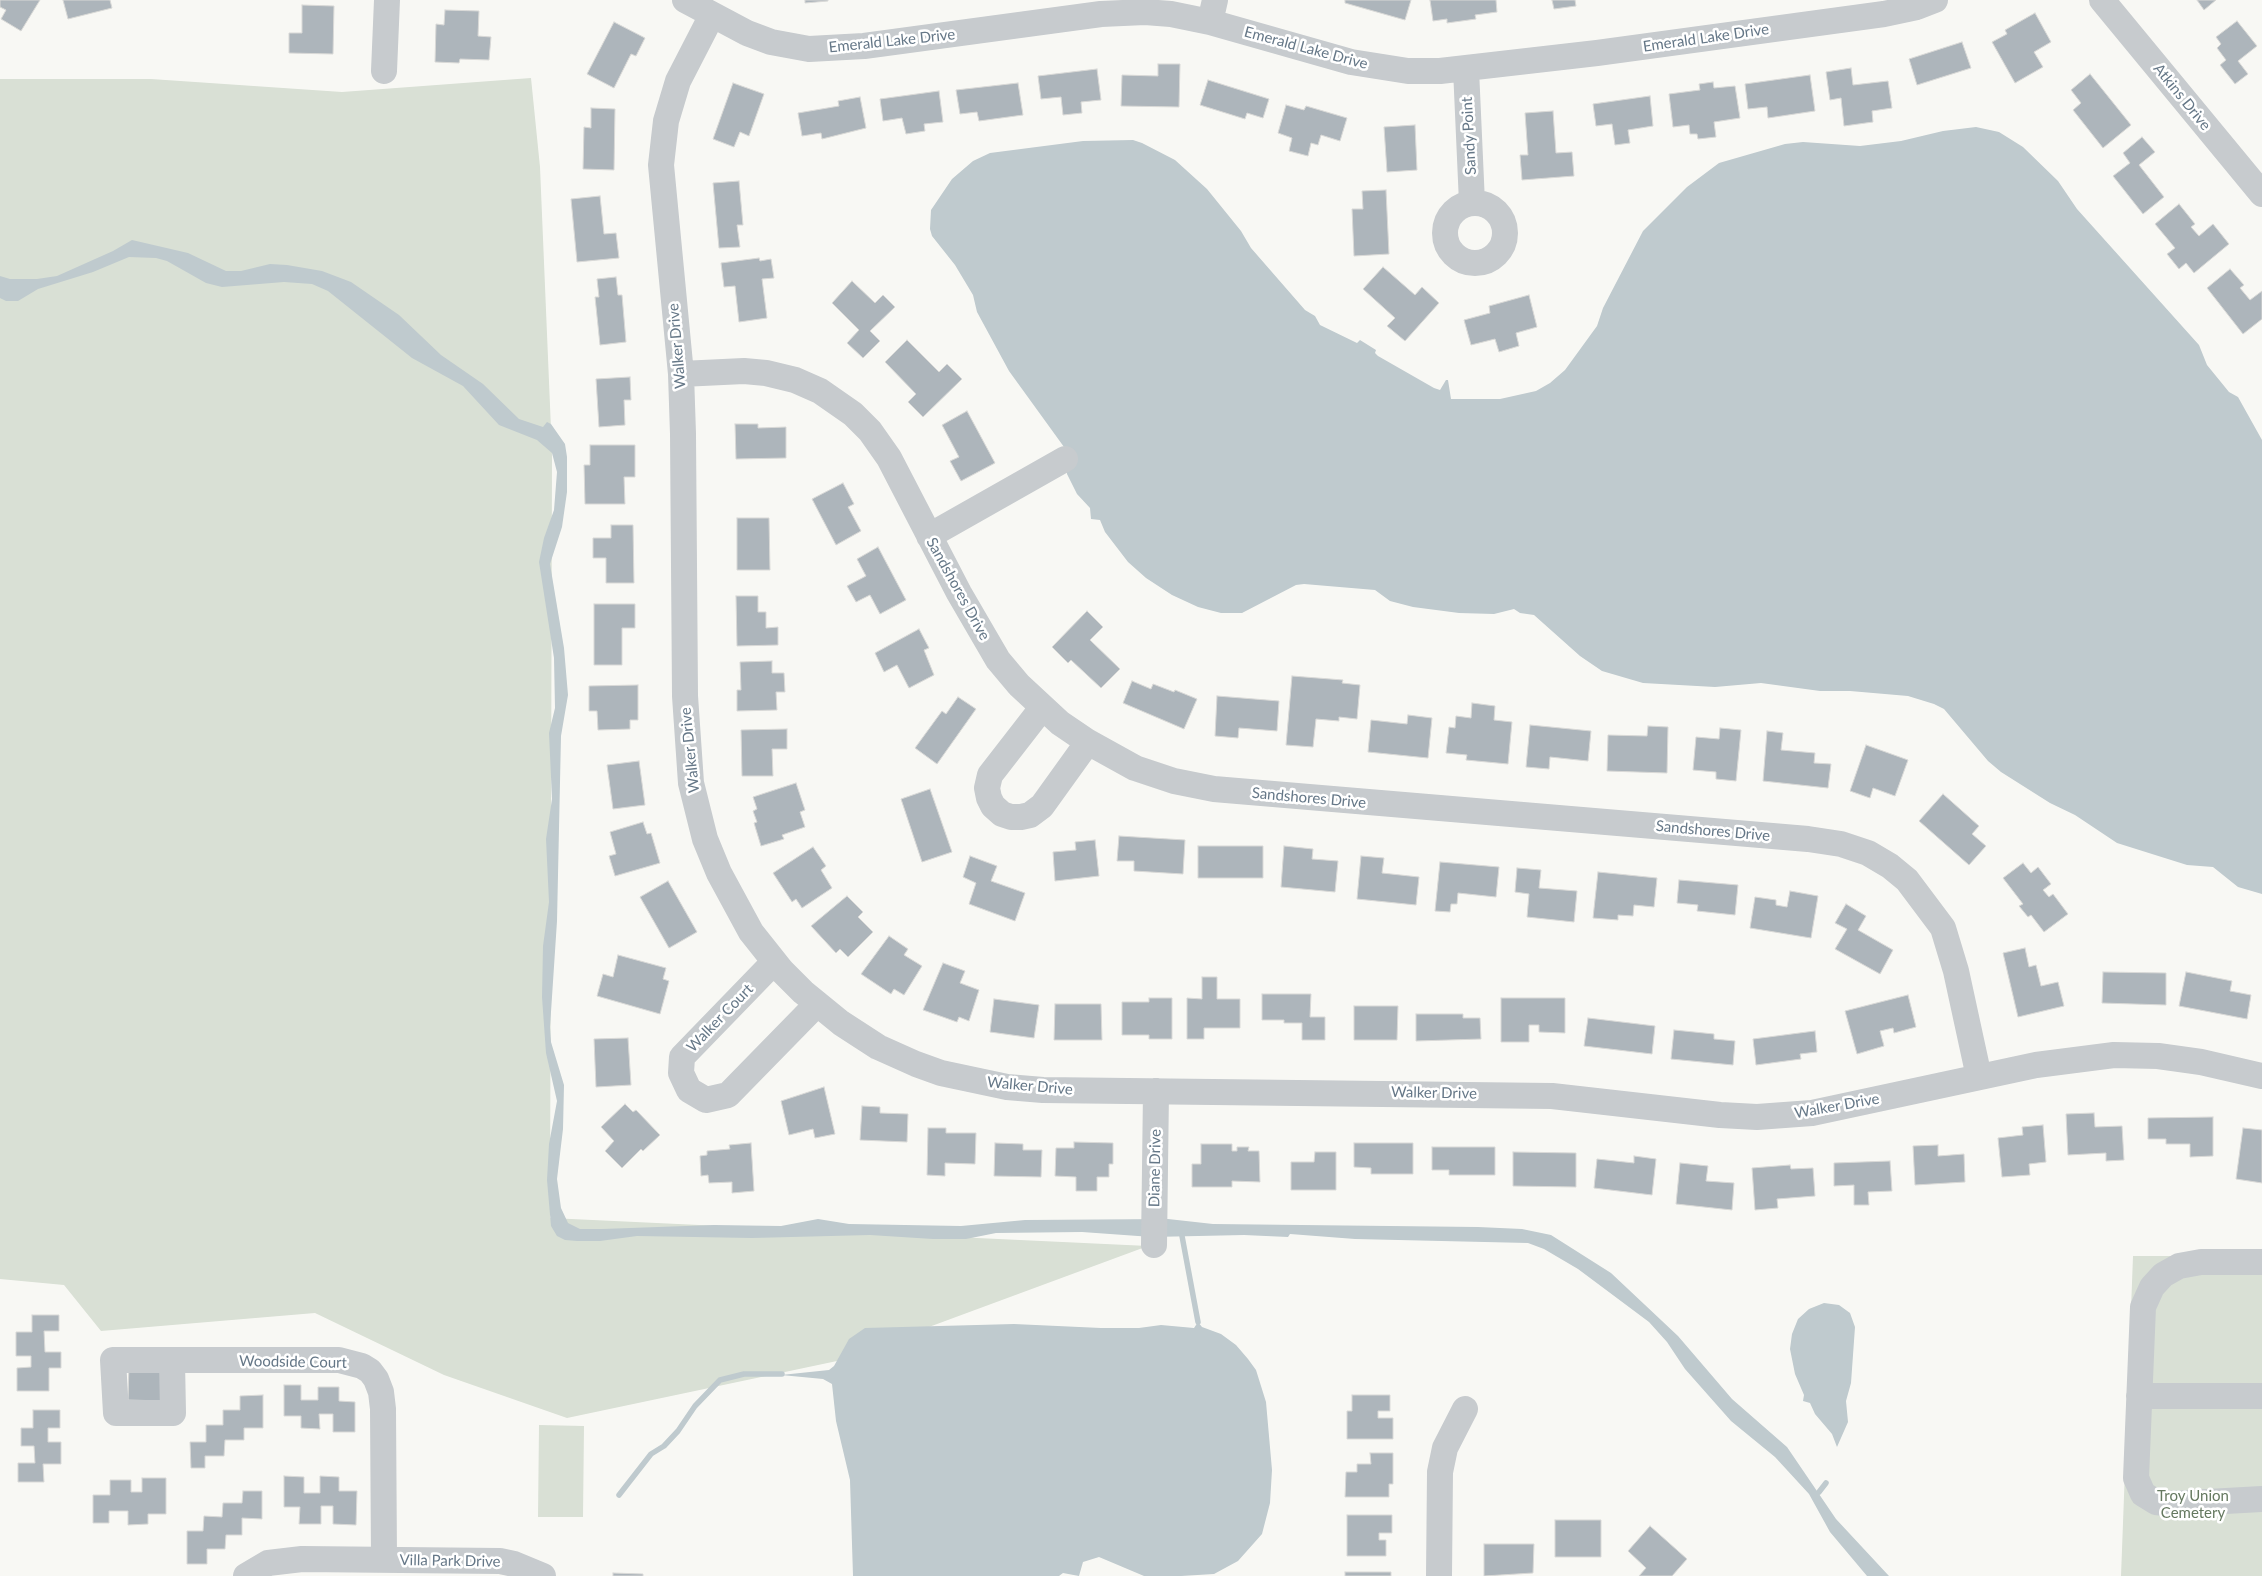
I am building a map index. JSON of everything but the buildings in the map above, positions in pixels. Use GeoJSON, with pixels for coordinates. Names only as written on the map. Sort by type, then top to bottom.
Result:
{"type":"FeatureCollection","features":[{"type":"Feature","properties":{"kind":"street"},"geometry":{"type":"LineString","coordinates":[[384,71],[387,0]]}},
{"type":"Feature","properties":{"kind":"street","name":"Emerald Lake Drive"},"geometry":{"type":"LineString","coordinates":[[686,0],[747,33],[771,42],[816,50],[864,46],[1101,14],[1145,12],[1172,14],[1212,11],[1351,62],[1408,71],[1466,69],[1884,14],[1917,7],[1935,0]]}},
{"type":"Feature","properties":{"kind":"street","name":"Atkins Drive"},"geometry":{"type":"LineString","coordinates":[[2102,0],[2262,194]]}},
{"type":"Feature","properties":{"kind":"street","name":"Walker Drive"},"geometry":{"type":"LineString","coordinates":[[712,15],[678,81],[666,121],[662,143],[662,196],[681,374],[685,696],[691,783],[705,839],[719,873],[751,932],[774,962],[816,1004],[841,1023],[878,1046],[941,1072],[977,1081],[1027,1089],[1552,1096],[1712,1115],[1757,1117],[1812,1113],[2036,1065],[2114,1055],[2158,1056],[2201,1062],[2262,1076]]}},
{"type":"Feature","properties":{"kind":"street","name":"Sandy Point"},"geometry":{"type":"LineString","coordinates":[[1466,69],[1472,203]]}},
{"type":"Feature","properties":{"kind":"street","name":"Sandshores Drive"},"geometry":{"type":"LineString","coordinates":[[681,374],[744,371],[766,373],[795,380],[838,402],[879,442],[998,660],[1042,708],[1088,742],[1136,768],[1174,781],[1214,790],[1808,839],[1841,844],[1868,852],[1907,880],[1943,928],[1956,971],[1980,1077]]}},
{"type":"Feature","properties":{"kind":"street"},"geometry":{"type":"LineString","coordinates":[[929,536],[1065,459]]}},
{"type":"Feature","properties":{"kind":"street"},"geometry":{"type":"LineString","coordinates":[[1042,708],[990,776],[987,788],[989,798],[993,806],[1002,814],[1011,817],[1021,817],[1030,815],[1042,806],[1088,742]]}},
{"type":"Feature","properties":{"kind":"street","name":"Walker Court"},"geometry":{"type":"LineString","coordinates":[[774,962],[682,1057],[681,1073],[689,1090],[706,1100],[728,1095],[816,1004]]}},
{"type":"Feature","properties":{"kind":"street","name":"Diane Drive"},"geometry":{"type":"LineString","coordinates":[[1154,1245],[1156,1090]]}},
{"type":"Feature","properties":{"kind":"street"},"geometry":{"type":"LineString","coordinates":[[2262,1262],[2200,1262],[2179,1266],[2163,1275],[2152,1287],[2143,1307],[2136,1478],[2144,1494],[2156,1502],[2172,1504],[2262,1499]]}},
{"type":"Feature","properties":{"kind":"street","name":"Woodside Court"},"geometry":{"type":"LineString","coordinates":[[172,1361],[173,1413],[116,1412],[113,1360],[339,1360],[362,1366],[370,1371],[376,1379],[381,1392],[383,1409],[384,1560]]}},
{"type":"Feature","properties":{"kind":"street"},"geometry":{"type":"LineString","coordinates":[[2139,1396],[2262,1396]]}},
{"type":"Feature","properties":{"kind":"street"},"geometry":{"type":"LineString","coordinates":[[1439,1576],[1440,1472],[1445,1448],[1465,1409]]}},
{"type":"Feature","properties":{"kind":"street","name":"Villa Park Drive"},"geometry":{"type":"LineString","coordinates":[[246,1576],[268,1563],[285,1560],[500,1561],[514,1564],[542,1576]]}},
{"type":"Feature","properties":{"kind":"green space"},"geometry":{"type":"Polygon","coordinates":[[[531,78],[540,167],[552,453],[550,1218],[1148,1246],[837,1361],[567,1418],[444,1375],[315,1313],[101,1331],[64,1285],[0,1279],[0,79],[151,79],[342,92],[531,78]]]}},
{"type":"Feature","properties":{"kind":"green space","name":"Troy Union Cemetery"},"geometry":{"type":"Polygon","coordinates":[[[2133,1256],[2262,1256],[2262,1576],[2121,1576],[2133,1256]]]}},
{"type":"Feature","properties":{"kind":"green space"},"geometry":{"type":"Polygon","coordinates":[[[539,1425],[584,1426],[583,1517],[538,1517],[539,1425]]]}},
{"type":"Feature","properties":{"kind":"shaded area"},"geometry":{"type":"Polygon","coordinates":[[[1976,127],[1999,132],[2023,147],[2058,181],[2077,209],[2199,345],[2207,365],[2229,392],[2238,397],[2262,440],[2262,894],[2238,887],[2213,867],[2187,865],[2117,843],[2075,815],[2050,803],[2001,772],[1988,761],[1944,709],[1908,696],[1850,691],[1820,691],[1761,683],[1715,687],[1643,683],[1602,671],[1580,656],[1534,615],[1520,613],[1514,609],[1494,614],[1459,613],[1413,607],[1390,601],[1375,590],[1304,584],[1296,585],[1242,613],[1221,613],[1198,607],[1172,595],[1146,578],[1128,562],[1105,532],[1100,520],[1091,519],[1090,508],[1077,494],[1067,474],[1064,447],[1009,371],[977,312],[973,295],[955,265],[932,236],[930,229],[931,210],[952,179],[973,161],[990,153],[1083,141],[1133,140],[1175,160],[1207,189],[1241,231],[1251,248],[1305,310],[1315,316],[1320,325],[1357,343],[1360,340],[1376,350],[1375,353],[1378,356],[1434,388],[1440,390],[1446,380],[1448,380],[1451,399],[1500,399],[1536,391],[1550,383],[1565,370],[1597,326],[1603,308],[1643,231],[1687,187],[1719,163],[1785,144],[1803,142],[1860,146],[1901,141],[1943,131],[1976,127]]]}},
{"type":"Feature","properties":{"kind":"shaded area"},"geometry":{"type":"Polygon","coordinates":[[[132,240],[188,253],[226,271],[241,271],[270,264],[287,265],[322,271],[351,282],[399,315],[441,355],[483,384],[519,419],[543,427],[547,422],[551,424],[565,444],[567,492],[562,527],[550,564],[564,648],[568,695],[561,736],[557,921],[550,1027],[551,1042],[564,1085],[563,1129],[557,1179],[561,1208],[568,1223],[580,1229],[602,1229],[714,1225],[781,1226],[818,1219],[849,1224],[961,1226],[1025,1220],[1168,1219],[1213,1224],[1478,1227],[1522,1229],[1551,1235],[1611,1273],[1678,1336],[1732,1399],[1787,1447],[1836,1519],[1889,1576],[1867,1576],[1830,1532],[1809,1494],[1775,1457],[1731,1421],[1685,1369],[1667,1342],[1649,1322],[1578,1269],[1544,1249],[1528,1243],[1355,1239],[1290,1234],[1288,1237],[1244,1235],[1152,1237],[1082,1232],[996,1233],[966,1239],[870,1235],[752,1238],[637,1236],[600,1241],[577,1241],[565,1240],[557,1236],[551,1226],[547,1180],[549,1144],[557,1101],[546,1053],[542,997],[543,946],[549,902],[546,839],[552,799],[549,733],[555,708],[554,658],[539,562],[544,538],[554,510],[557,472],[552,453],[537,440],[499,425],[463,386],[412,358],[328,291],[312,284],[284,282],[222,287],[206,283],[167,261],[156,258],[129,257],[93,272],[38,289],[18,301],[6,301],[0,298],[0,276],[10,279],[37,279],[57,276],[113,251],[132,240]]]}},
{"type":"Feature","properties":{"kind":"shaded area"},"geometry":{"type":"Polygon","coordinates":[[[1824,1303],[1839,1305],[1850,1313],[1855,1327],[1851,1383],[1846,1401],[1848,1422],[1837,1447],[1832,1434],[1815,1414],[1810,1403],[1803,1401],[1804,1395],[1795,1374],[1790,1349],[1792,1334],[1798,1319],[1809,1309],[1824,1303]]]}},
{"type":"Feature","properties":{"kind":"shaded area"},"geometry":{"type":"Polygon","coordinates":[[[1198,1322],[1202,1327],[1221,1334],[1236,1345],[1248,1359],[1256,1370],[1266,1402],[1272,1470],[1270,1503],[1262,1534],[1238,1561],[1214,1574],[1181,1576],[1144,1576],[1099,1557],[1083,1562],[1079,1576],[1063,1573],[1059,1576],[853,1576],[850,1480],[836,1421],[832,1384],[823,1379],[781,1375],[829,1370],[834,1366],[849,1339],[865,1328],[1014,1324],[1101,1328],[1139,1328],[1161,1325],[1194,1328],[1198,1322]]]}},
{"type":"Feature","properties":{"kind":"waterway"},"geometry":{"type":"LineString","coordinates":[[1182,1236],[1198,1322]]}},
{"type":"Feature","properties":{"kind":"waterway"},"geometry":{"type":"LineString","coordinates":[[619,1495],[651,1454],[664,1446],[678,1431],[695,1406],[720,1380],[744,1374],[782,1374]]}},
{"type":"Feature","properties":{"kind":"waterway"},"geometry":{"type":"LineString","coordinates":[[1819,1492],[1826,1483]]}}]}
